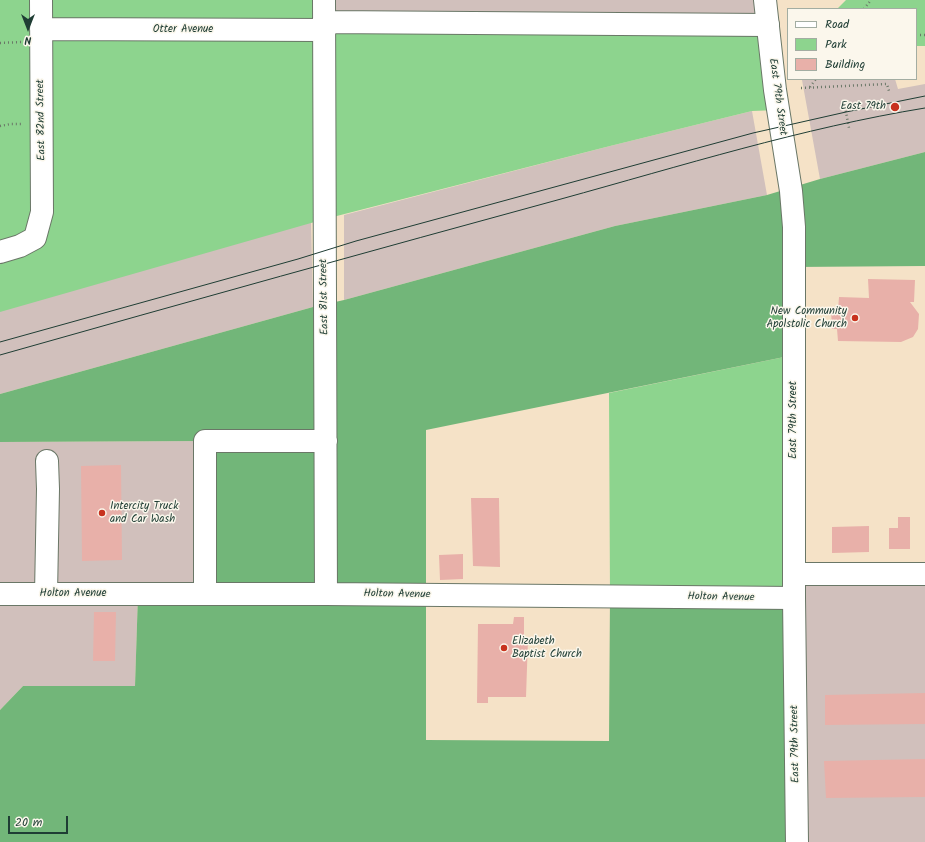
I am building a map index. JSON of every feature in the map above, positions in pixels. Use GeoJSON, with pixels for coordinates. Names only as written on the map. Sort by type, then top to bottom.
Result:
{"type":"FeatureCollection","features":[{"type":"Feature","properties":{"kind":"street","name":"East 82nd Street"},"geometry":{"type":"LineString","coordinates":[[0,252],[20,246],[35,238],[42,212],[32,36],[41,0]]}},
{"type":"Feature","properties":{"kind":"street","name":"East 81st Street"},"geometry":{"type":"LineString","coordinates":[[324,0],[326,594]]}},
{"type":"Feature","properties":{"kind":"street","name":"East 79th Street"},"geometry":{"type":"LineString","coordinates":[[765,0],[775,90],[791,191],[794,227],[794,598],[797,842]]}},
{"type":"Feature","properties":{"kind":"street","name":"Otter Avenue"},"geometry":{"type":"LineString","coordinates":[[32,36],[325,26],[768,26]]}},
{"type":"Feature","properties":{"kind":"street"},"geometry":{"type":"LineString","coordinates":[[205,594],[205,441],[326,441]]}},
{"type":"Feature","properties":{"kind":"street"},"geometry":{"type":"LineString","coordinates":[[46,594],[48,489],[47,461]]}},
{"type":"Feature","properties":{"kind":"street"},"geometry":{"type":"LineString","coordinates":[[794,574],[925,574]]}},
{"type":"Feature","properties":{"kind":"street","name":"Holton Avenue"},"geometry":{"type":"LineString","coordinates":[[0,594],[326,594],[794,598]]}},
{"type":"Feature","properties":{"kind":"path"},"geometry":{"type":"LineString","coordinates":[[865,8],[871,0]]}},
{"type":"Feature","properties":{"kind":"path"},"geometry":{"type":"LineString","coordinates":[[0,43],[32,36]]}},
{"type":"Feature","properties":{"kind":"path"},"geometry":{"type":"LineString","coordinates":[[810,88],[815,80]]}},
{"type":"Feature","properties":{"kind":"path"},"geometry":{"type":"LineString","coordinates":[[801,88],[887,84],[889,91]]}},
{"type":"Feature","properties":{"kind":"path"},"geometry":{"type":"LineString","coordinates":[[845,107],[849,128]]}},
{"type":"Feature","properties":{"kind":"path"},"geometry":{"type":"LineString","coordinates":[[0,126],[25,124]]}},
{"type":"Feature","properties":{"kind":"shaded area"},"geometry":{"type":"Polygon","coordinates":[[[324,0],[765,0],[768,25],[325,22],[324,0]]]}},
{"type":"Feature","properties":{"kind":"shaded area"},"geometry":{"type":"Polygon","coordinates":[[[802,80],[895,80],[898,89],[925,84],[925,152],[820,179],[802,80]]]}},
{"type":"Feature","properties":{"kind":"shaded area"},"geometry":{"type":"Polygon","coordinates":[[[752,111],[767,195],[615,226],[344,300],[344,215],[752,111]]]}},
{"type":"Feature","properties":{"kind":"shaded area"},"geometry":{"type":"Polygon","coordinates":[[[311,221],[313,307],[0,394],[0,309],[311,221]]]}},
{"type":"Feature","properties":{"kind":"shaded area"},"geometry":{"type":"Polygon","coordinates":[[[205,441],[205,594],[138,594],[135,686],[23,686],[0,710],[0,442],[205,441]]]}},
{"type":"Feature","properties":{"kind":"shaded area"},"geometry":{"type":"Polygon","coordinates":[[[794,574],[925,574],[925,842],[797,842],[794,574]]]}},
{"type":"Feature","properties":{"kind":"green space"},"geometry":{"type":"Polygon","coordinates":[[[0,0],[324,0],[325,22],[768,25],[778,110],[752,111],[325,219],[0,312],[0,0]]]}},
{"type":"Feature","properties":{"kind":"green space"},"geometry":{"type":"Polygon","coordinates":[[[846,0],[925,0],[925,46],[917,46],[917,8],[838,8],[846,0]]]}},
{"type":"Feature","properties":{"kind":"green space"},"geometry":{"type":"Polygon","coordinates":[[[925,152],[925,266],[794,267],[794,355],[426,430],[426,740],[609,741],[610,596],[794,598],[797,842],[0,842],[0,710],[23,686],[135,686],[138,594],[204,594],[205,441],[0,442],[0,394],[313,307],[344,300],[615,226],[767,195],[820,179],[925,152]]]}},
{"type":"Feature","properties":{"kind":"green space"},"geometry":{"type":"Polygon","coordinates":[[[794,355],[794,598],[610,596],[609,393],[794,355]]]}},
{"type":"Feature","properties":{"kind":"building"},"geometry":{"type":"Polygon","coordinates":[[[868,279],[915,280],[914,302],[910,302],[919,314],[918,329],[913,337],[901,342],[838,341],[837,329],[832,329],[831,310],[838,311],[839,297],[869,298],[868,279]]]}},
{"type":"Feature","properties":{"kind":"building","name":"Intercity Truck and Car Wash"},"geometry":{"type":"Polygon","coordinates":[[[121,465],[122,560],[82,561],[81,466],[121,465]]]}},
{"type":"Feature","properties":{"kind":"building"},"geometry":{"type":"Polygon","coordinates":[[[471,498],[499,498],[500,567],[473,566],[471,498]]]}},
{"type":"Feature","properties":{"kind":"building"},"geometry":{"type":"Polygon","coordinates":[[[898,517],[910,517],[910,549],[889,549],[889,528],[898,528],[898,517]]]}},
{"type":"Feature","properties":{"kind":"building"},"geometry":{"type":"Polygon","coordinates":[[[869,526],[869,552],[832,553],[832,527],[869,526]]]}},
{"type":"Feature","properties":{"kind":"building"},"geometry":{"type":"Polygon","coordinates":[[[463,554],[463,579],[440,580],[439,555],[463,554]]]}},
{"type":"Feature","properties":{"kind":"building"},"geometry":{"type":"Polygon","coordinates":[[[94,612],[116,612],[115,661],[93,661],[94,612]]]}},
{"type":"Feature","properties":{"kind":"building"},"geometry":{"type":"Polygon","coordinates":[[[514,617],[524,617],[524,639],[528,639],[526,697],[488,697],[488,703],[477,703],[478,624],[513,624],[514,617]]]}},
{"type":"Feature","properties":{"kind":"building"},"geometry":{"type":"Polygon","coordinates":[[[925,693],[925,724],[825,725],[825,695],[925,693]]]}},
{"type":"Feature","properties":{"kind":"building"},"geometry":{"type":"Polygon","coordinates":[[[925,759],[925,797],[826,798],[824,761],[925,759]]]}},
{"type":"Feature","properties":{"kind":"tram line"},"geometry":{"type":"LineString","coordinates":[[0,342],[298,259],[356,241],[753,133],[925,96]]}},
{"type":"Feature","properties":{"kind":"tram line"},"geometry":{"type":"LineString","coordinates":[[0,355],[280,276],[742,149],[833,126],[925,108]]}},
{"type":"Feature","properties":{"kind":"place","name":"East 79th"},"geometry":{"type":"Point","coordinates":[895,107]}},
{"type":"Feature","properties":{"kind":"place","name":"New Community Apolstolic Church"},"geometry":{"type":"Point","coordinates":[855,318]}},
{"type":"Feature","properties":{"kind":"place","name":"Intercity Truck and Car Wash"},"geometry":{"type":"Point","coordinates":[102,513]}},
{"type":"Feature","properties":{"kind":"place","name":"Elizabeth Baptist Church"},"geometry":{"type":"Point","coordinates":[504,648]}}]}
